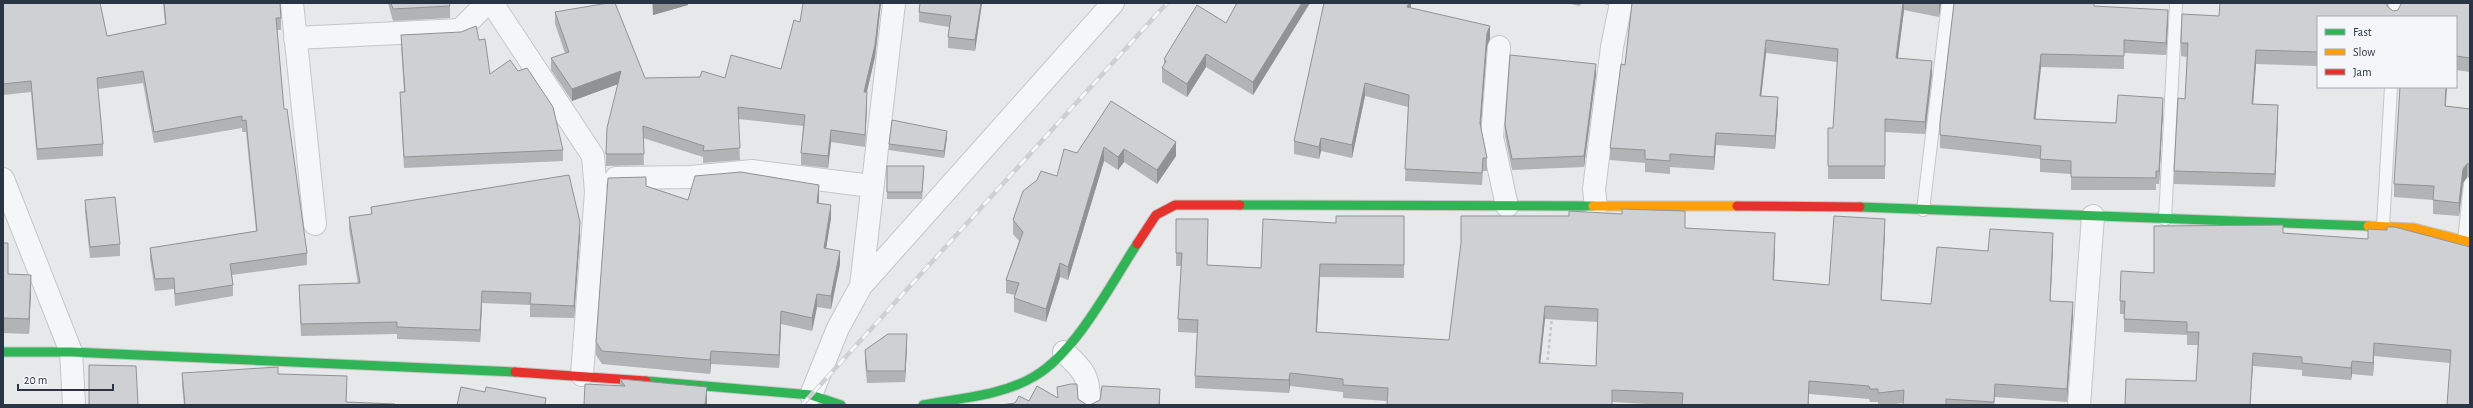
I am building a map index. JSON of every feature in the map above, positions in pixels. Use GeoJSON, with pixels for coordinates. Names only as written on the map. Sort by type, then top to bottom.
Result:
{"type":"FeatureCollection","features":[{"type":"Feature","properties":{"kind":"street"},"geometry":{"type":"LineString","coordinates":[[292,3],[315,224]]}},
{"type":"Feature","properties":{"kind":"street"},"geometry":{"type":"LineString","coordinates":[[295,38],[460,30],[487,3]]}},
{"type":"Feature","properties":{"kind":"street"},"geometry":{"type":"LineString","coordinates":[[492,3],[593,156],[596,192],[582,375]]}},
{"type":"Feature","properties":{"kind":"street"},"geometry":{"type":"LineString","coordinates":[[861,286],[871,186],[894,3]]}},
{"type":"Feature","properties":{"kind":"street"},"geometry":{"type":"LineString","coordinates":[[812,394],[838,328],[861,286],[1113,3]]}},
{"type":"Feature","properties":{"kind":"street"},"geometry":{"type":"LineString","coordinates":[[1596,206],[1594,189],[1612,47],[1621,3]]}},
{"type":"Feature","properties":{"kind":"street"},"geometry":{"type":"LineString","coordinates":[[1499,47],[1492,137],[1507,206]]}},
{"type":"Feature","properties":{"kind":"street"},"geometry":{"type":"LineString","coordinates":[[595,178],[690,177],[752,171],[871,186]]}},
{"type":"Feature","properties":{"kind":"street"},"geometry":{"type":"LineString","coordinates":[[3,179],[70,352],[74,405]]}},
{"type":"Feature","properties":{"kind":"street"},"geometry":{"type":"LineString","coordinates":[[923,405],[996,392],[1035,376],[1064,352],[1096,308],[1156,215],[1175,205],[1832,206],[2414,228],[2467,242]]}},
{"type":"Feature","properties":{"kind":"street"},"geometry":{"type":"LineString","coordinates":[[2079,405],[2093,216]]}},
{"type":"Feature","properties":{"kind":"street"},"geometry":{"type":"LineString","coordinates":[[3,352],[70,352],[582,375],[812,394],[841,405]]}},
{"type":"Feature","properties":{"kind":"street"},"geometry":{"type":"LineString","coordinates":[[1064,352],[1084,372],[1089,383],[1089,405]]}},
{"type":"Feature","properties":{"kind":"lane"},"geometry":{"type":"LineString","coordinates":[[1923,210],[1948,3]]}},
{"type":"Feature","properties":{"kind":"lane"},"geometry":{"type":"LineString","coordinates":[[2165,219],[2176,3]]}},
{"type":"Feature","properties":{"kind":"lane"},"geometry":{"type":"LineString","coordinates":[[2394,16],[2395,3]]}},
{"type":"Feature","properties":{"kind":"lane"},"geometry":{"type":"LineString","coordinates":[[2383,227],[2391,88]]}},
{"type":"Feature","properties":{"kind":"lane"},"geometry":{"type":"LineString","coordinates":[[2467,242],[2470,184]]}},
{"type":"Feature","properties":{"kind":"lane"},"geometry":{"type":"LineString","coordinates":[[778,405],[788,392]]}},
{"type":"Feature","properties":{"kind":"path"},"geometry":{"type":"LineString","coordinates":[[1547,368],[1552,316]]}},
{"type":"Feature","properties":{"kind":"building"},"geometry":{"type":"Polygon","coordinates":[[[3,3],[100,3],[107,36],[166,24],[164,3],[280,3],[281,18],[276,18],[284,109],[287,109],[307,253],[230,264],[233,285],[175,294],[174,278],[155,279],[150,248],[257,231],[246,120],[242,121],[242,116],[154,132],[143,71],[97,78],[103,144],[37,149],[31,81],[3,84],[3,3]]]}},
{"type":"Feature","properties":{"kind":"building"},"geometry":{"type":"Polygon","coordinates":[[[391,3],[449,3],[450,6],[393,9],[391,3]]]}},
{"type":"Feature","properties":{"kind":"building"},"geometry":{"type":"Polygon","coordinates":[[[615,3],[645,78],[700,77],[702,71],[725,78],[731,55],[781,69],[794,20],[800,22],[803,3],[880,3],[875,45],[864,92],[867,92],[865,135],[831,130],[828,156],[801,153],[805,115],[738,107],[740,148],[703,151],[704,146],[643,126],[644,154],[606,154],[607,128],[621,71],[572,89],[551,58],[569,52],[555,12],[615,3]]]}},
{"type":"Feature","properties":{"kind":"building"},"geometry":{"type":"Polygon","coordinates":[[[920,3],[981,3],[975,40],[948,37],[951,16],[919,12],[920,3]]]}},
{"type":"Feature","properties":{"kind":"building"},"geometry":{"type":"Polygon","coordinates":[[[1237,3],[1302,3],[1253,82],[1206,54],[1187,84],[1162,68],[1166,61],[1164,59],[1197,5],[1226,23],[1237,3]]]}},
{"type":"Feature","properties":{"kind":"building"},"geometry":{"type":"Polygon","coordinates":[[[1324,3],[1409,3],[1407,7],[1490,26],[1487,33],[1480,123],[1487,158],[1483,158],[1482,173],[1405,169],[1409,95],[1365,83],[1352,145],[1321,138],[1319,147],[1294,141],[1324,3]]]}},
{"type":"Feature","properties":{"kind":"building"},"geometry":{"type":"Polygon","coordinates":[[[1632,3],[1903,3],[1896,58],[1932,61],[1925,122],[1885,119],[1885,166],[1828,166],[1828,128],[1833,128],[1838,49],[1766,40],[1760,96],[1778,97],[1775,136],[1716,133],[1714,157],[1670,154],[1670,161],[1645,159],[1645,150],[1610,148],[1621,64],[1625,65],[1632,3]]]}},
{"type":"Feature","properties":{"kind":"building"},"geometry":{"type":"Polygon","coordinates":[[[1954,3],[2094,3],[2094,6],[2168,10],[2166,43],[2124,40],[2124,56],[2041,54],[2034,119],[2116,123],[2118,95],[2163,98],[2159,171],[2156,171],[2156,178],[2071,177],[2071,161],[2040,159],[2041,146],[1940,135],[1940,123],[1954,3]]]}},
{"type":"Feature","properties":{"kind":"building"},"geometry":{"type":"Polygon","coordinates":[[[2220,3],[2387,3],[2387,6],[2393,11],[2398,10],[2401,3],[2470,3],[2470,58],[2457,56],[2457,16],[2317,16],[2317,52],[2256,50],[2252,104],[2278,105],[2275,174],[2174,171],[2178,98],[2185,99],[2188,43],[2181,43],[2182,14],[2219,16],[2220,3]]]}},
{"type":"Feature","properties":{"kind":"building"},"geometry":{"type":"Polygon","coordinates":[[[476,26],[479,40],[485,39],[490,74],[510,60],[518,71],[527,68],[553,107],[563,150],[404,157],[400,92],[405,92],[401,35],[461,32],[476,26]]]}},
{"type":"Feature","properties":{"kind":"building"},"geometry":{"type":"Polygon","coordinates":[[[1510,55],[1596,64],[1584,156],[1512,159],[1505,125],[1510,55]]]}},
{"type":"Feature","properties":{"kind":"building"},"geometry":{"type":"Polygon","coordinates":[[[2400,88],[2446,88],[2445,106],[2470,109],[2470,163],[2463,169],[2459,203],[2433,200],[2434,186],[2394,184],[2400,88]]]}},
{"type":"Feature","properties":{"kind":"building"},"geometry":{"type":"Polygon","coordinates":[[[1111,101],[1176,142],[1157,170],[1124,149],[1118,157],[1104,147],[1068,267],[1060,263],[1046,309],[1014,298],[1019,283],[1006,280],[1023,232],[1013,220],[1023,191],[1037,180],[1041,171],[1057,176],[1064,149],[1077,153],[1111,101]]]}},
{"type":"Feature","properties":{"kind":"building"},"geometry":{"type":"Polygon","coordinates":[[[892,120],[947,131],[944,151],[889,144],[892,120]]]}},
{"type":"Feature","properties":{"kind":"building"},"geometry":{"type":"Polygon","coordinates":[[[887,166],[924,166],[922,192],[887,192],[887,166]]]}},
{"type":"Feature","properties":{"kind":"building"},"geometry":{"type":"Polygon","coordinates":[[[741,172],[819,185],[817,203],[831,205],[824,248],[840,251],[831,296],[817,294],[812,318],[781,311],[779,355],[711,351],[710,360],[602,351],[596,342],[608,178],[646,177],[646,186],[688,200],[695,176],[741,172]]]}},
{"type":"Feature","properties":{"kind":"building"},"geometry":{"type":"Polygon","coordinates":[[[569,175],[580,222],[574,306],[530,304],[531,293],[482,291],[480,330],[397,327],[397,322],[301,324],[299,285],[360,283],[349,217],[372,214],[371,207],[569,175]]]}},
{"type":"Feature","properties":{"kind":"building"},"geometry":{"type":"Polygon","coordinates":[[[115,197],[120,244],[90,247],[85,200],[115,197]]]}},
{"type":"Feature","properties":{"kind":"building"},"geometry":{"type":"Polygon","coordinates":[[[1622,209],[1685,211],[1685,228],[1775,233],[1773,280],[1829,285],[1834,216],[1885,219],[1881,300],[1931,304],[1937,247],[1988,251],[1990,229],[2053,233],[2050,301],[2073,302],[2067,389],[1995,384],[1994,402],[1946,399],[1946,405],[1903,405],[1904,390],[1878,393],[1878,389],[1870,389],[1869,386],[1809,381],[1808,405],[1682,405],[1683,393],[1612,390],[1612,405],[1387,405],[1388,388],[1343,385],[1343,379],[1290,373],[1289,380],[1195,376],[1198,320],[1178,319],[1182,253],[1176,253],[1176,219],[1208,219],[1207,265],[1261,268],[1263,219],[1336,223],[1336,216],[1404,216],[1404,265],[1320,264],[1316,332],[1449,340],[1461,243],[1461,216],[1569,216],[1569,211],[1622,214],[1622,209]],[[1545,306],[1539,363],[1596,366],[1598,309],[1545,306]]]}},
{"type":"Feature","properties":{"kind":"building"},"geometry":{"type":"Polygon","coordinates":[[[2283,225],[2283,233],[2368,239],[2368,229],[2387,230],[2387,227],[2395,227],[2470,247],[2470,405],[2447,405],[2451,350],[2374,343],[2373,363],[2352,361],[2351,368],[2302,363],[2302,357],[2253,353],[2250,405],[2125,405],[2126,379],[2196,381],[2199,332],[2187,332],[2187,322],[2124,319],[2125,301],[2120,301],[2121,271],[2154,273],[2154,226],[2283,225]]]}},
{"type":"Feature","properties":{"kind":"building"},"geometry":{"type":"Polygon","coordinates":[[[3,243],[8,243],[8,274],[31,275],[29,319],[3,318],[3,243]]]}},
{"type":"Feature","properties":{"kind":"building"},"geometry":{"type":"Polygon","coordinates":[[[888,334],[907,334],[905,371],[867,371],[865,350],[888,334]]]}},
{"type":"Feature","properties":{"kind":"building"},"geometry":{"type":"Polygon","coordinates":[[[89,365],[136,366],[138,405],[89,405],[89,365]]]}},
{"type":"Feature","properties":{"kind":"building"},"geometry":{"type":"Polygon","coordinates":[[[278,367],[278,374],[347,376],[346,402],[395,405],[185,405],[182,373],[278,367]]]}},
{"type":"Feature","properties":{"kind":"building"},"geometry":{"type":"Polygon","coordinates":[[[620,379],[707,387],[705,405],[584,405],[585,384],[625,386],[620,379]]]}},
{"type":"Feature","properties":{"kind":"building"},"geometry":{"type":"Polygon","coordinates":[[[1077,384],[1078,399],[1087,405],[1001,405],[1015,403],[1019,396],[1029,401],[1037,386],[1058,398],[1057,387],[1077,384]]]}},
{"type":"Feature","properties":{"kind":"building"},"geometry":{"type":"Polygon","coordinates":[[[1102,386],[1160,389],[1159,405],[1090,405],[1100,400],[1102,386]]]}},
{"type":"Feature","properties":{"kind":"building"},"geometry":{"type":"Polygon","coordinates":[[[461,387],[485,392],[486,387],[546,398],[545,405],[457,405],[461,387]]]}},
{"type":"Feature","properties":{"kind":"railway"},"geometry":{"type":"LineString","coordinates":[[802,405],[1167,3]]}},
{"type":"Feature","properties":{"kind":"traffic: fast"},"geometry":{"type":"LineString","coordinates":[[1240,205],[1593,206]]}},
{"type":"Feature","properties":{"kind":"traffic: fast"},"geometry":{"type":"LineString","coordinates":[[1860,207],[2368,226]]}},
{"type":"Feature","properties":{"kind":"traffic: fast"},"geometry":{"type":"LineString","coordinates":[[923,405],[980,395],[1009,388],[1035,376],[1050,365],[1065,351],[1092,316],[1137,244]]}},
{"type":"Feature","properties":{"kind":"traffic: fast"},"geometry":{"type":"LineString","coordinates":[[3,352],[71,352],[515,372]]}},
{"type":"Feature","properties":{"kind":"traffic: fast"},"geometry":{"type":"LineString","coordinates":[[646,381],[811,395],[841,405]]}},
{"type":"Feature","properties":{"kind":"traffic: slow"},"geometry":{"type":"LineString","coordinates":[[1593,206],[1737,206]]}},
{"type":"Feature","properties":{"kind":"traffic: slow"},"geometry":{"type":"LineString","coordinates":[[2368,226],[2414,228],[2470,242]]}},
{"type":"Feature","properties":{"kind":"traffic: jam"},"geometry":{"type":"LineString","coordinates":[[1137,244],[1156,215],[1175,205],[1240,205]]}},
{"type":"Feature","properties":{"kind":"traffic: jam"},"geometry":{"type":"LineString","coordinates":[[1737,206],[1860,207]]}},
{"type":"Feature","properties":{"kind":"traffic: jam"},"geometry":{"type":"LineString","coordinates":[[515,372],[646,381]]}}]}
